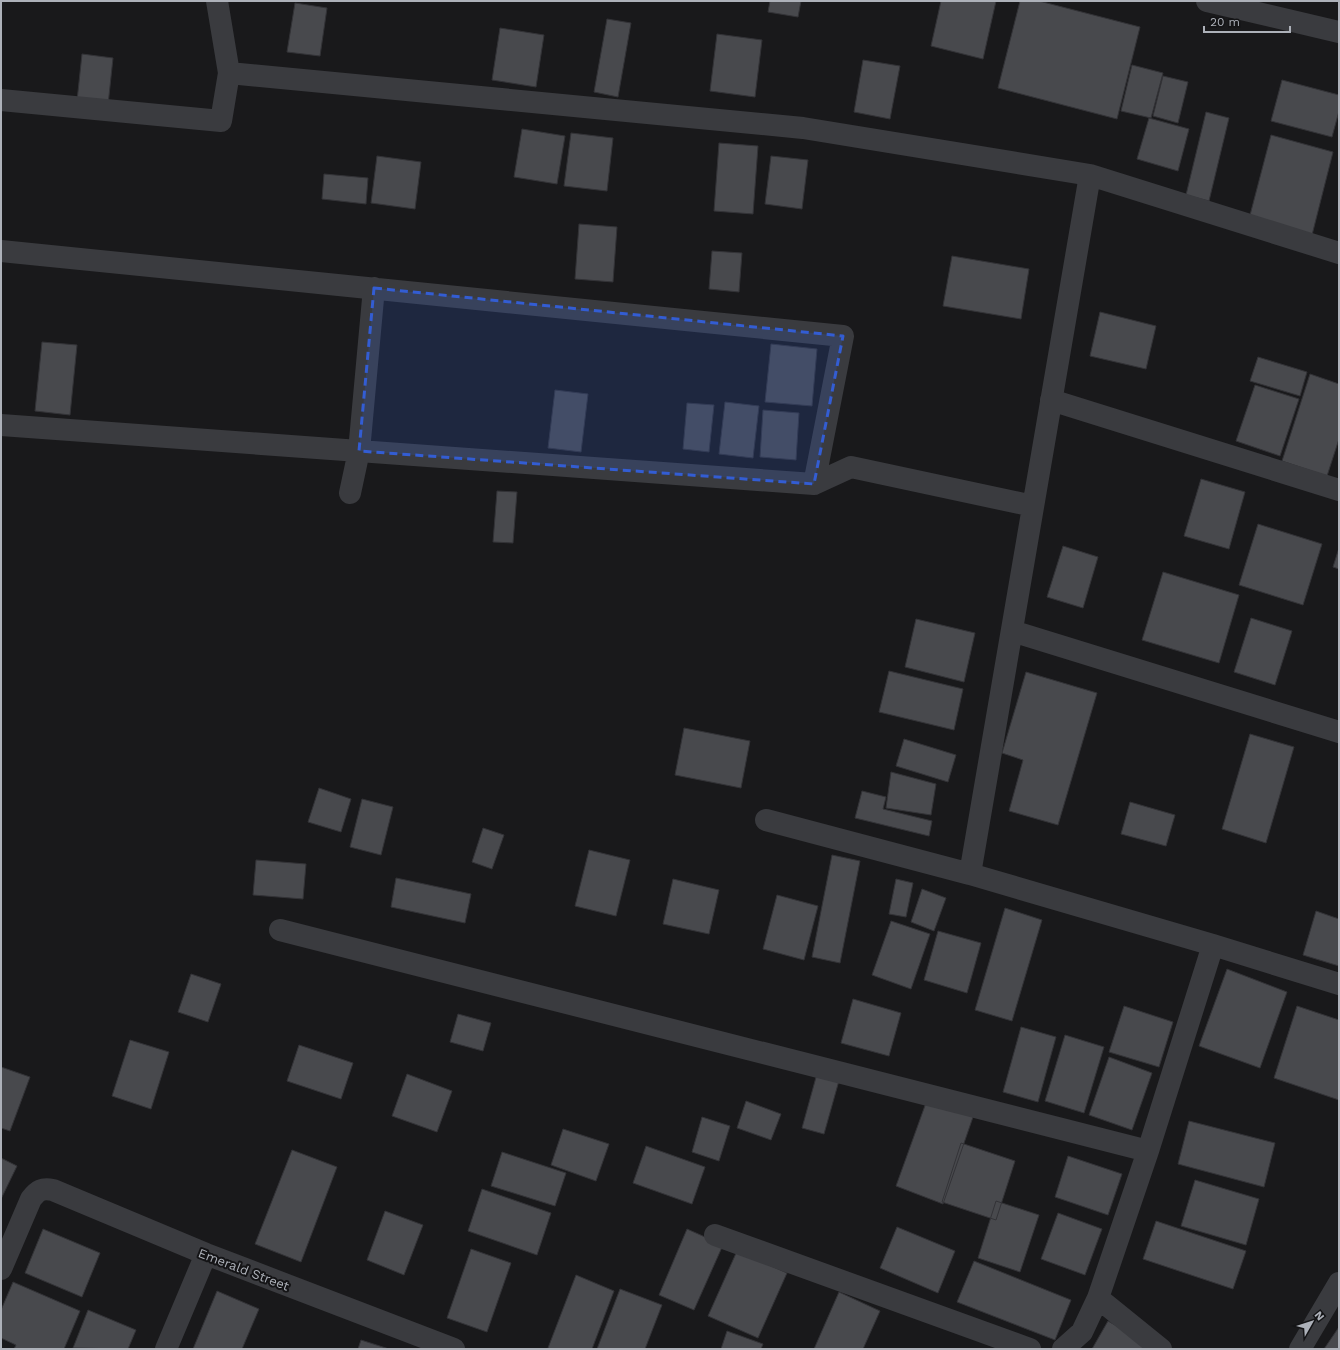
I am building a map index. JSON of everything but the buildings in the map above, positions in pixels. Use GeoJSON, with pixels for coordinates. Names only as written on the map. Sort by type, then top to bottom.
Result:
{"type":"FeatureCollection","features":[{"type":"Feature","properties":{"kind":"street"},"geometry":{"type":"LineString","coordinates":[[1,100],[221,120],[229,73],[216,1]]}},
{"type":"Feature","properties":{"kind":"street"},"geometry":{"type":"LineString","coordinates":[[1207,1],[1339,32]]}},
{"type":"Feature","properties":{"kind":"street"},"geometry":{"type":"LineString","coordinates":[[229,73],[803,128],[1090,175],[1339,253]]}},
{"type":"Feature","properties":{"kind":"street"},"geometry":{"type":"LineString","coordinates":[[970,874],[1090,175]]}},
{"type":"Feature","properties":{"kind":"street"},"geometry":{"type":"LineString","coordinates":[[1,251],[843,336],[814,484]]}},
{"type":"Feature","properties":{"kind":"street"},"geometry":{"type":"LineString","coordinates":[[350,493],[359,451],[374,288]]}},
{"type":"Feature","properties":{"kind":"street"},"geometry":{"type":"LineString","coordinates":[[1051,400],[1339,490]]}},
{"type":"Feature","properties":{"kind":"street"},"geometry":{"type":"LineString","coordinates":[[1,425],[814,484],[851,467],[1033,506]]}},
{"type":"Feature","properties":{"kind":"street"},"geometry":{"type":"LineString","coordinates":[[1012,631],[1339,732]]}},
{"type":"Feature","properties":{"kind":"street"},"geometry":{"type":"LineString","coordinates":[[766,820],[970,874],[1213,945],[1339,984]]}},
{"type":"Feature","properties":{"kind":"street"},"geometry":{"type":"LineString","coordinates":[[280,930],[1148,1151]]}},
{"type":"Feature","properties":{"kind":"street"},"geometry":{"type":"LineString","coordinates":[[1063,1349],[1082,1332],[1098,1298],[1148,1151],[1213,945]]}},
{"type":"Feature","properties":{"kind":"street","name":"Emerald Street"},"geometry":{"type":"LineString","coordinates":[[1,1269],[31,1199],[36,1192],[44,1189],[53,1190],[206,1254],[454,1349]]}},
{"type":"Feature","properties":{"kind":"street"},"geometry":{"type":"LineString","coordinates":[[715,1235],[1030,1349]]}},
{"type":"Feature","properties":{"kind":"street"},"geometry":{"type":"LineString","coordinates":[[166,1349],[206,1254]]}},
{"type":"Feature","properties":{"kind":"street"},"geometry":{"type":"LineString","coordinates":[[1300,1349],[1339,1283]]}},
{"type":"Feature","properties":{"kind":"street"},"geometry":{"type":"LineString","coordinates":[[1098,1298],[1161,1349]]}},
{"type":"Feature","properties":{"kind":"highlighted area"},"geometry":{"type":"Polygon","coordinates":[[[374,288],[843,336],[814,484],[359,451],[374,288]]]}}]}
